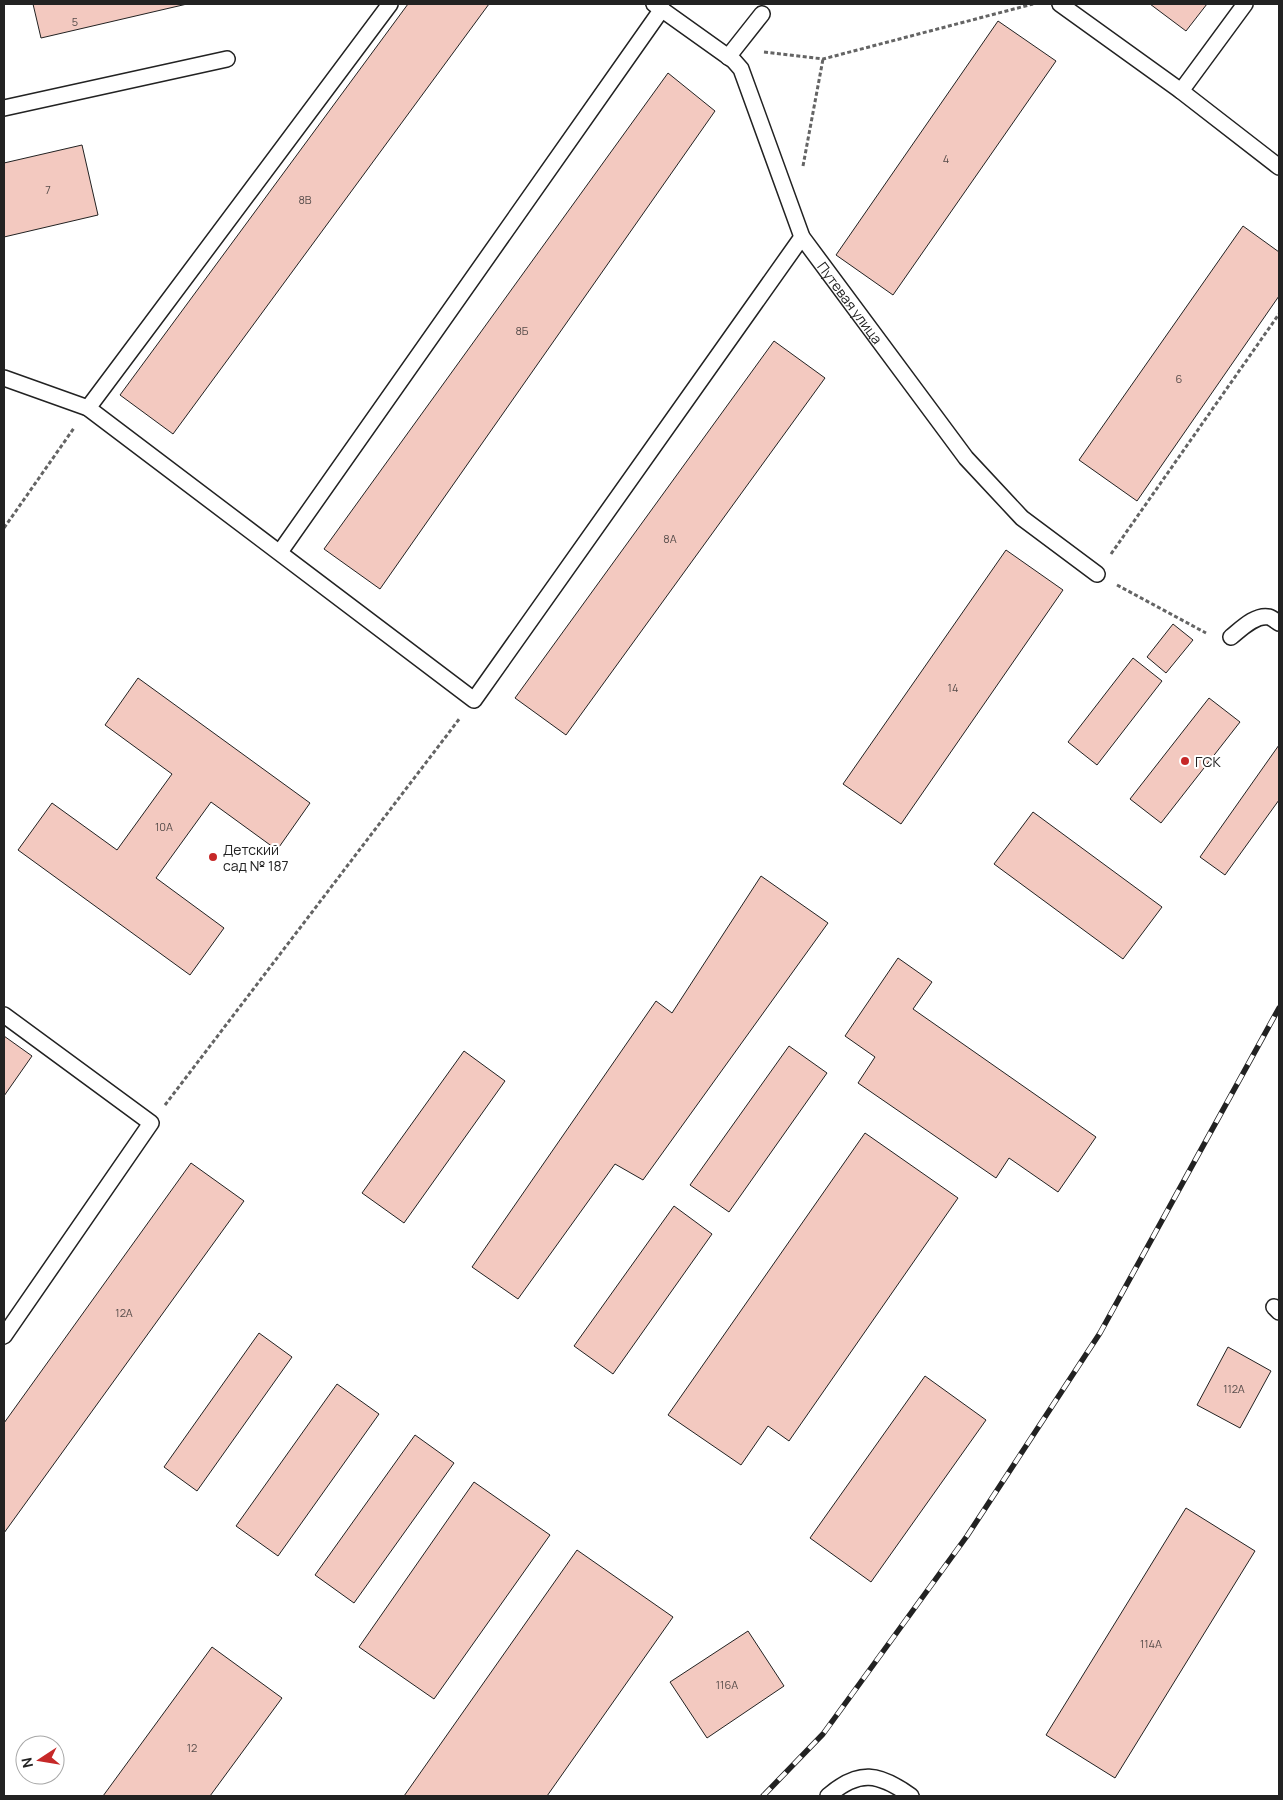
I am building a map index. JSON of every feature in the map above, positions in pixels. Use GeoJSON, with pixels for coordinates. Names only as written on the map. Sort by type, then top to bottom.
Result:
{"type":"FeatureCollection","features":[{"type":"Feature","properties":{"kind":"lane"},"geometry":{"type":"LineString","coordinates":[[88,408],[390,4]]}},
{"type":"Feature","properties":{"kind":"lane"},"geometry":{"type":"LineString","coordinates":[[1060,4],[1181,91],[1279,167]]}},
{"type":"Feature","properties":{"kind":"lane"},"geometry":{"type":"LineString","coordinates":[[1181,91],[1245,4]]}},
{"type":"Feature","properties":{"kind":"lane"},"geometry":{"type":"LineString","coordinates":[[280,552],[658,6]]}},
{"type":"Feature","properties":{"kind":"lane","name":"Путевая улица"},"geometry":{"type":"LineString","coordinates":[[658,6],[732,53],[745,77],[802,237],[966,458],[1022,518],[1096,574]]}},
{"type":"Feature","properties":{"kind":"lane"},"geometry":{"type":"LineString","coordinates":[[732,53],[762,14]]}},
{"type":"Feature","properties":{"kind":"lane"},"geometry":{"type":"LineString","coordinates":[[4,108],[227,59]]}},
{"type":"Feature","properties":{"kind":"lane"},"geometry":{"type":"LineString","coordinates":[[4,378],[88,408],[474,700],[802,237]]}},
{"type":"Feature","properties":{"kind":"lane"},"geometry":{"type":"LineString","coordinates":[[1231,638],[1260,618],[1268,617],[1279,622]]}},
{"type":"Feature","properties":{"kind":"lane"},"geometry":{"type":"LineString","coordinates":[[4,1015],[151,1123],[4,1336]]}},
{"type":"Feature","properties":{"kind":"lane"},"geometry":{"type":"LineString","coordinates":[[828,1796],[850,1780],[870,1776],[896,1786],[910,1796]]}},
{"type":"Feature","properties":{"kind":"path"},"geometry":{"type":"LineString","coordinates":[[732,53],[823,59],[1033,4]]}},
{"type":"Feature","properties":{"kind":"path"},"geometry":{"type":"LineString","coordinates":[[801,175],[823,59]]}},
{"type":"Feature","properties":{"kind":"path"},"geometry":{"type":"LineString","coordinates":[[1231,638],[1215,638],[1096,574],[1279,314]]}},
{"type":"Feature","properties":{"kind":"path"},"geometry":{"type":"LineString","coordinates":[[4,528],[88,408]]}},
{"type":"Feature","properties":{"kind":"path"},"geometry":{"type":"LineString","coordinates":[[151,1123],[474,700]]}},
{"type":"Feature","properties":{"kind":"building"},"geometry":{"type":"Polygon","coordinates":[[[33,4],[187,4],[41,38],[33,4]]]}},
{"type":"Feature","properties":{"kind":"building"},"geometry":{"type":"Polygon","coordinates":[[[408,4],[489,4],[173,434],[120,395],[408,4]]]}},
{"type":"Feature","properties":{"kind":"building"},"geometry":{"type":"Polygon","coordinates":[[[1150,4],[1207,4],[1186,31],[1150,4]]]}},
{"type":"Feature","properties":{"kind":"building"},"geometry":{"type":"Polygon","coordinates":[[[998,21],[1056,61],[893,295],[836,255],[998,21]]]}},
{"type":"Feature","properties":{"kind":"building"},"geometry":{"type":"Polygon","coordinates":[[[668,73],[715,111],[380,589],[324,549],[668,73]]]}},
{"type":"Feature","properties":{"kind":"building"},"geometry":{"type":"Polygon","coordinates":[[[82,145],[98,215],[4,237],[4,163],[82,145]]]}},
{"type":"Feature","properties":{"kind":"building"},"geometry":{"type":"Polygon","coordinates":[[[1243,226],[1279,252],[1279,296],[1137,501],[1079,460],[1243,226]]]}},
{"type":"Feature","properties":{"kind":"building"},"geometry":{"type":"Polygon","coordinates":[[[774,341],[825,378],[566,735],[515,698],[774,341]]]}},
{"type":"Feature","properties":{"kind":"building"},"geometry":{"type":"Polygon","coordinates":[[[1006,550],[1063,590],[901,824],[843,784],[1006,550]]]}},
{"type":"Feature","properties":{"kind":"building"},"geometry":{"type":"Polygon","coordinates":[[[1173,624],[1193,640],[1166,673],[1147,657],[1173,624]]]}},
{"type":"Feature","properties":{"kind":"building"},"geometry":{"type":"Polygon","coordinates":[[[1133,658],[1162,681],[1097,765],[1068,742],[1133,658]]]}},
{"type":"Feature","properties":{"kind":"building"},"geometry":{"type":"Polygon","coordinates":[[[138,678],[310,803],[277,850],[211,802],[156,878],[224,928],[190,975],[18,850],[52,803],[117,850],[172,774],[105,725],[138,678]]]}},
{"type":"Feature","properties":{"kind":"building","name":"ГСК"},"geometry":{"type":"Polygon","coordinates":[[[1209,698],[1240,722],[1161,823],[1130,799],[1209,698]]]}},
{"type":"Feature","properties":{"kind":"building"},"geometry":{"type":"Polygon","coordinates":[[[1279,745],[1279,800],[1225,875],[1200,857],[1279,745]]]}},
{"type":"Feature","properties":{"kind":"building"},"geometry":{"type":"Polygon","coordinates":[[[1033,812],[1162,907],[1123,959],[994,864],[1033,812]]]}},
{"type":"Feature","properties":{"kind":"building"},"geometry":{"type":"Polygon","coordinates":[[[761,876],[828,923],[643,1180],[615,1164],[518,1299],[472,1267],[656,1001],[672,1013],[761,876]]]}},
{"type":"Feature","properties":{"kind":"building"},"geometry":{"type":"Polygon","coordinates":[[[898,958],[932,982],[913,1009],[1096,1137],[1058,1192],[1009,1158],[996,1178],[858,1083],[875,1057],[845,1036],[898,958]]]}},
{"type":"Feature","properties":{"kind":"building"},"geometry":{"type":"Polygon","coordinates":[[[4,1036],[32,1056],[4,1096],[4,1036]]]}},
{"type":"Feature","properties":{"kind":"building"},"geometry":{"type":"Polygon","coordinates":[[[789,1046],[827,1073],[729,1212],[690,1185],[789,1046]]]}},
{"type":"Feature","properties":{"kind":"building"},"geometry":{"type":"Polygon","coordinates":[[[464,1051],[505,1081],[404,1223],[362,1193],[464,1051]]]}},
{"type":"Feature","properties":{"kind":"building"},"geometry":{"type":"Polygon","coordinates":[[[865,1133],[958,1198],[789,1441],[768,1426],[741,1465],[668,1415],[865,1133]]]}},
{"type":"Feature","properties":{"kind":"building"},"geometry":{"type":"Polygon","coordinates":[[[191,1163],[244,1201],[4,1533],[4,1423],[191,1163]]]}},
{"type":"Feature","properties":{"kind":"building"},"geometry":{"type":"Polygon","coordinates":[[[674,1206],[712,1234],[613,1374],[574,1346],[674,1206]]]}},
{"type":"Feature","properties":{"kind":"building"},"geometry":{"type":"Polygon","coordinates":[[[259,1333],[292,1357],[197,1491],[164,1467],[259,1333]]]}},
{"type":"Feature","properties":{"kind":"building"},"geometry":{"type":"Polygon","coordinates":[[[1228,1347],[1271,1371],[1240,1428],[1197,1405],[1228,1347]]]}},
{"type":"Feature","properties":{"kind":"building"},"geometry":{"type":"Polygon","coordinates":[[[925,1376],[986,1420],[871,1582],[810,1538],[925,1376]]]}},
{"type":"Feature","properties":{"kind":"building"},"geometry":{"type":"Polygon","coordinates":[[[337,1384],[379,1414],[278,1556],[236,1526],[337,1384]]]}},
{"type":"Feature","properties":{"kind":"building"},"geometry":{"type":"Polygon","coordinates":[[[415,1435],[454,1463],[354,1603],[315,1575],[415,1435]]]}},
{"type":"Feature","properties":{"kind":"building"},"geometry":{"type":"Polygon","coordinates":[[[474,1482],[550,1535],[434,1699],[359,1647],[474,1482]]]}},
{"type":"Feature","properties":{"kind":"building"},"geometry":{"type":"Polygon","coordinates":[[[1186,1508],[1255,1551],[1115,1778],[1046,1735],[1186,1508]]]}},
{"type":"Feature","properties":{"kind":"building"},"geometry":{"type":"Polygon","coordinates":[[[577,1550],[673,1617],[547,1796],[404,1796],[577,1550]]]}},
{"type":"Feature","properties":{"kind":"building"},"geometry":{"type":"Polygon","coordinates":[[[748,1631],[784,1686],[707,1738],[670,1682],[748,1631]]]}},
{"type":"Feature","properties":{"kind":"building"},"geometry":{"type":"Polygon","coordinates":[[[212,1647],[282,1698],[210,1796],[103,1796],[212,1647]]]}},
{"type":"Feature","properties":{"kind":"railway"},"geometry":{"type":"LineString","coordinates":[[763,1796],[823,1734],[967,1536],[1100,1333],[1279,1008]]}},
{"type":"Feature","properties":{"kind":"place","name":"ГСК"},"geometry":{"type":"Point","coordinates":[1185,761]}},
{"type":"Feature","properties":{"kind":"place","name":"Детский сад № 187"},"geometry":{"type":"Point","coordinates":[213,857]}}]}
